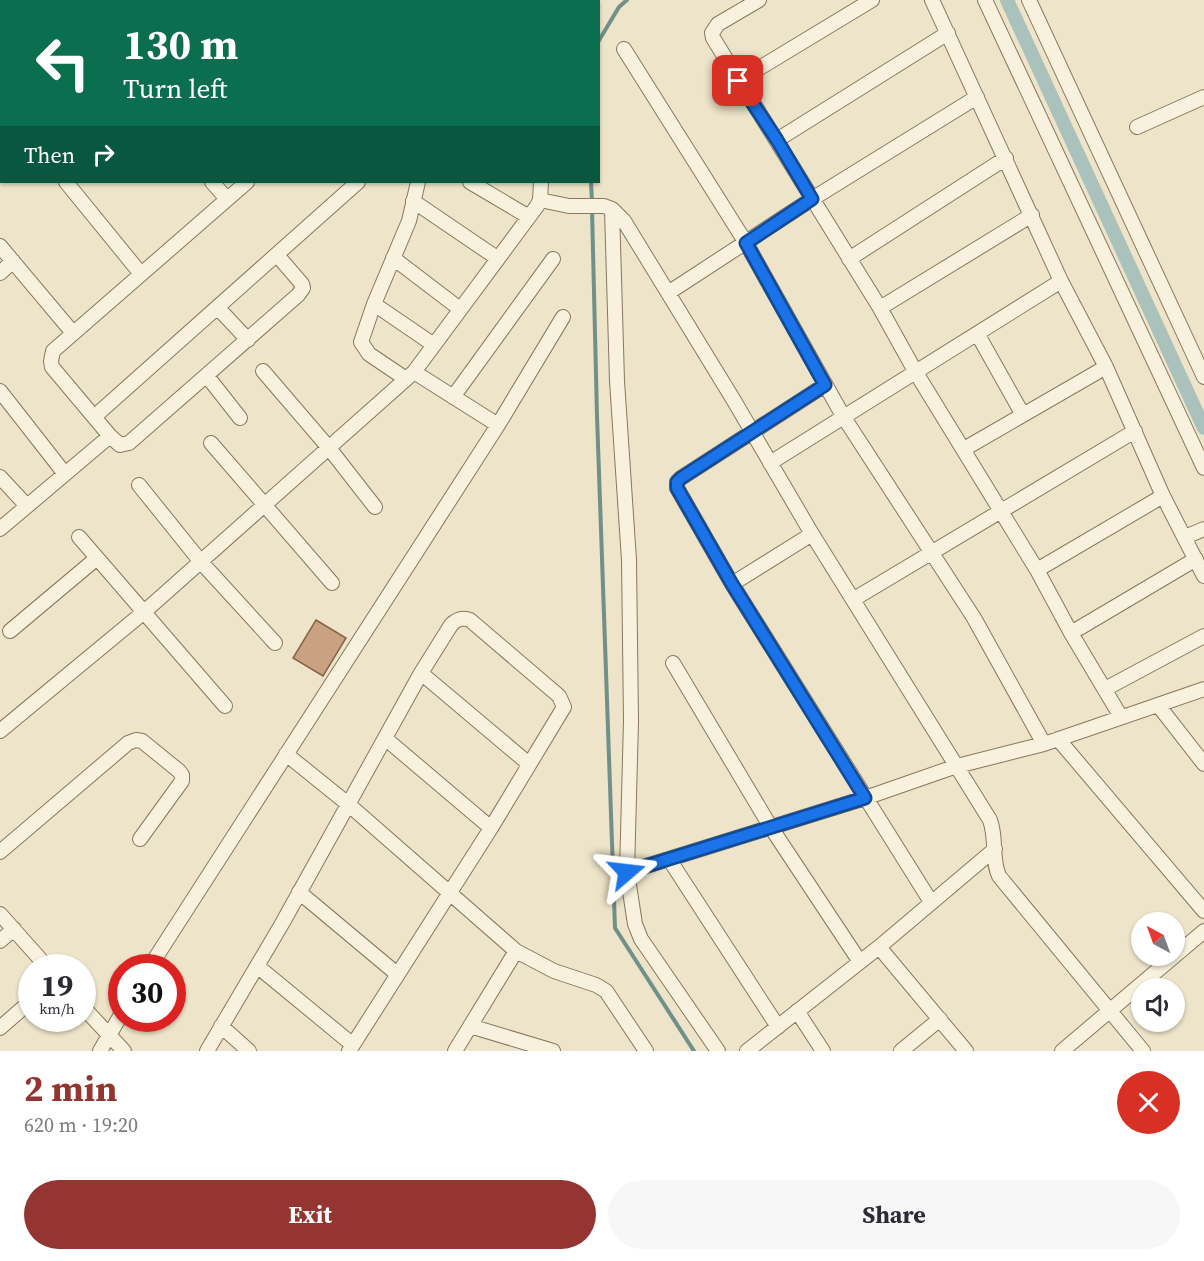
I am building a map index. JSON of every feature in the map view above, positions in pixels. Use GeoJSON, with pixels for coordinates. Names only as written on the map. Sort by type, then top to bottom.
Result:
{"type":"FeatureCollection","features":[{"type":"Feature","properties":{"kind":"street"},"geometry":{"type":"LineString","coordinates":[[759,0],[718,24],[712,33],[738,81],[880,308],[915,371],[1037,570],[1121,717]]}},
{"type":"Feature","properties":{"kind":"street"},"geometry":{"type":"LineString","coordinates":[[738,81],[872,0]]}},
{"type":"Feature","properties":{"kind":"street"},"geometry":{"type":"LineString","coordinates":[[932,0],[1032,214],[1061,282],[1106,367],[1163,496],[1204,576]]}},
{"type":"Feature","properties":{"kind":"street"},"geometry":{"type":"LineString","coordinates":[[985,0],[1204,468]]}},
{"type":"Feature","properties":{"kind":"street"},"geometry":{"type":"LineString","coordinates":[[1029,0],[1204,377]]}},
{"type":"Feature","properties":{"kind":"street"},"geometry":{"type":"LineString","coordinates":[[777,140],[948,33]]}},
{"type":"Feature","properties":{"kind":"street"},"geometry":{"type":"LineString","coordinates":[[624,49],[746,243],[843,416],[974,618],[1044,744]]}},
{"type":"Feature","properties":{"kind":"street"},"geometry":{"type":"LineString","coordinates":[[668,293],[812,199],[977,97]]}},
{"type":"Feature","properties":{"kind":"street"},"geometry":{"type":"LineString","coordinates":[[1137,127],[1204,97]]}},
{"type":"Feature","properties":{"kind":"street"},"geometry":{"type":"LineString","coordinates":[[849,259],[1006,158]]}},
{"type":"Feature","properties":{"kind":"street"},"geometry":{"type":"LineString","coordinates":[[67,183],[141,274]]}},
{"type":"Feature","properties":{"kind":"street"},"geometry":{"type":"LineString","coordinates":[[213,183],[227,199]]}},
{"type":"Feature","properties":{"kind":"street"},"geometry":{"type":"LineString","coordinates":[[246,183],[57,346],[53,351],[52,367],[110,436],[120,445],[129,444],[298,295],[303,288],[277,255]]}},
{"type":"Feature","properties":{"kind":"street"},"geometry":{"type":"LineString","coordinates":[[94,417],[357,183]]}},
{"type":"Feature","properties":{"kind":"street"},"geometry":{"type":"LineString","coordinates":[[418,183],[409,221],[374,304],[361,342],[369,354],[453,397],[498,425]]}},
{"type":"Feature","properties":{"kind":"street"},"geometry":{"type":"LineString","coordinates":[[472,183],[529,217]]}},
{"type":"Feature","properties":{"kind":"street"},"geometry":{"type":"LineString","coordinates":[[492,196],[493,183]]}},
{"type":"Feature","properties":{"kind":"street"},"geometry":{"type":"LineString","coordinates":[[0,731],[144,612],[410,375],[529,217],[540,200],[541,183]]}},
{"type":"Feature","properties":{"kind":"street"},"geometry":{"type":"LineString","coordinates":[[540,200],[569,206],[608,207],[624,220],[812,534],[990,820],[994,830],[995,868],[1006,886],[1143,1051]]}},
{"type":"Feature","properties":{"kind":"street"},"geometry":{"type":"LineString","coordinates":[[413,201],[497,258]]}},
{"type":"Feature","properties":{"kind":"street"},"geometry":{"type":"LineString","coordinates":[[608,207],[629,560],[631,721],[627,872],[635,924],[641,939],[718,1051]]}},
{"type":"Feature","properties":{"kind":"street"},"geometry":{"type":"LineString","coordinates":[[880,308],[1032,214]]}},
{"type":"Feature","properties":{"kind":"street"},"geometry":{"type":"LineString","coordinates":[[0,246],[73,333]]}},
{"type":"Feature","properties":{"kind":"street"},"geometry":{"type":"LineString","coordinates":[[393,258],[460,309]]}},
{"type":"Feature","properties":{"kind":"street"},"geometry":{"type":"LineString","coordinates":[[453,397],[553,259]]}},
{"type":"Feature","properties":{"kind":"street"},"geometry":{"type":"LineString","coordinates":[[0,273],[13,261]]}},
{"type":"Feature","properties":{"kind":"street"},"geometry":{"type":"LineString","coordinates":[[770,463],[1061,282]]}},
{"type":"Feature","properties":{"kind":"street"},"geometry":{"type":"LineString","coordinates":[[374,304],[434,345]]}},
{"type":"Feature","properties":{"kind":"street"},"geometry":{"type":"LineString","coordinates":[[218,308],[248,340]]}},
{"type":"Feature","properties":{"kind":"street"},"geometry":{"type":"LineString","coordinates":[[158,954],[498,425],[563,317]]}},
{"type":"Feature","properties":{"kind":"street"},"geometry":{"type":"LineString","coordinates":[[978,335],[1023,415]]}},
{"type":"Feature","properties":{"kind":"street"},"geometry":{"type":"LineString","coordinates":[[964,449],[1106,367]]}},
{"type":"Feature","properties":{"kind":"street"},"geometry":{"type":"LineString","coordinates":[[263,371],[329,448],[375,507]]}},
{"type":"Feature","properties":{"kind":"street"},"geometry":{"type":"LineString","coordinates":[[207,376],[240,418]]}},
{"type":"Feature","properties":{"kind":"street"},"geometry":{"type":"LineString","coordinates":[[825,385],[751,431],[677,482],[680,495],[732,584],[931,902]]}},
{"type":"Feature","properties":{"kind":"street"},"geometry":{"type":"LineString","coordinates":[[0,391],[65,474]]}},
{"type":"Feature","properties":{"kind":"street"},"geometry":{"type":"LineString","coordinates":[[854,600],[1134,431]]}},
{"type":"Feature","properties":{"kind":"street"},"geometry":{"type":"LineString","coordinates":[[0,530],[110,436]]}},
{"type":"Feature","properties":{"kind":"street"},"geometry":{"type":"LineString","coordinates":[[211,443],[332,583]]}},
{"type":"Feature","properties":{"kind":"street"},"geometry":{"type":"LineString","coordinates":[[0,477],[27,506]]}},
{"type":"Feature","properties":{"kind":"street"},"geometry":{"type":"LineString","coordinates":[[139,485],[201,562],[275,643]]}},
{"type":"Feature","properties":{"kind":"street"},"geometry":{"type":"LineString","coordinates":[[1037,570],[1163,496]]}},
{"type":"Feature","properties":{"kind":"street"},"geometry":{"type":"LineString","coordinates":[[1185,537],[1204,529]]}},
{"type":"Feature","properties":{"kind":"street"},"geometry":{"type":"LineString","coordinates":[[732,584],[812,534]]}},
{"type":"Feature","properties":{"kind":"street"},"geometry":{"type":"LineString","coordinates":[[79,537],[225,706]]}},
{"type":"Feature","properties":{"kind":"street"},"geometry":{"type":"LineString","coordinates":[[10,631],[98,558]]}},
{"type":"Feature","properties":{"kind":"street"},"geometry":{"type":"LineString","coordinates":[[1071,633],[1196,559]]}},
{"type":"Feature","properties":{"kind":"street"},"geometry":{"type":"LineString","coordinates":[[207,1051],[386,739],[421,673],[451,625],[464,618],[470,620],[562,700],[564,708],[562,713],[351,1048],[257,966]]}},
{"type":"Feature","properties":{"kind":"street"},"geometry":{"type":"LineString","coordinates":[[1105,689],[1204,636]]}},
{"type":"Feature","properties":{"kind":"street"},"geometry":{"type":"LineString","coordinates":[[674,663],[770,826],[860,963]]}},
{"type":"Feature","properties":{"kind":"street"},"geometry":{"type":"LineString","coordinates":[[421,673],[529,764]]}},
{"type":"Feature","properties":{"kind":"street"},"geometry":{"type":"LineString","coordinates":[[627,872],[865,798],[957,766],[1044,744],[1204,689]]}},
{"type":"Feature","properties":{"kind":"street"},"geometry":{"type":"LineString","coordinates":[[1158,705],[1204,764]]}},
{"type":"Feature","properties":{"kind":"street"},"geometry":{"type":"LineString","coordinates":[[386,739],[491,828]]}},
{"type":"Feature","properties":{"kind":"street"},"geometry":{"type":"LineString","coordinates":[[1058,739],[1204,911]]}},
{"type":"Feature","properties":{"kind":"street"},"geometry":{"type":"LineString","coordinates":[[0,852],[128,743],[136,740],[142,741],[182,775],[182,781],[140,839]]}},
{"type":"Feature","properties":{"kind":"street"},"geometry":{"type":"LineString","coordinates":[[286,754],[348,804],[516,951],[554,971],[596,985],[606,991],[646,1051]]}},
{"type":"Feature","properties":{"kind":"street"},"geometry":{"type":"LineString","coordinates":[[747,1051],[860,963],[931,902],[960,881],[995,849]]}},
{"type":"Feature","properties":{"kind":"street"},"geometry":{"type":"LineString","coordinates":[[669,859],[778,1027]]}},
{"type":"Feature","properties":{"kind":"street"},"geometry":{"type":"LineString","coordinates":[[299,892],[398,974]]}},
{"type":"Feature","properties":{"kind":"street"},"geometry":{"type":"LineString","coordinates":[[0,914],[36,954]]}},
{"type":"Feature","properties":{"kind":"street"},"geometry":{"type":"LineString","coordinates":[[0,941],[14,929]]}},
{"type":"Feature","properties":{"kind":"street"},"geometry":{"type":"LineString","coordinates":[[1062,1051],[1204,931]]}},
{"type":"Feature","properties":{"kind":"street"},"geometry":{"type":"LineString","coordinates":[[879,947],[966,1051]]}},
{"type":"Feature","properties":{"kind":"street"},"geometry":{"type":"LineString","coordinates":[[454,1051],[516,951]]}},
{"type":"Feature","properties":{"kind":"street"},"geometry":{"type":"LineString","coordinates":[[797,1011],[823,1051]]}},
{"type":"Feature","properties":{"kind":"street"},"geometry":{"type":"LineString","coordinates":[[0,1028],[18,1012]]}},
{"type":"Feature","properties":{"kind":"street"},"geometry":{"type":"LineString","coordinates":[[901,1051],[940,1019]]}},
{"type":"Feature","properties":{"kind":"street"},"geometry":{"type":"LineString","coordinates":[[96,1022],[124,1051]]}},
{"type":"Feature","properties":{"kind":"street"},"geometry":{"type":"LineString","coordinates":[[221,1026],[249,1051]]}},
{"type":"Feature","properties":{"kind":"street"},"geometry":{"type":"LineString","coordinates":[[470,1026],[553,1051]]}},
{"type":"Feature","properties":{"kind":"street"},"geometry":{"type":"LineString","coordinates":[[100,1051],[110,1032]]}},
{"type":"Feature","properties":{"kind":"building"},"geometry":{"type":"Polygon","coordinates":[[[316,620],[346,638],[323,676],[293,658],[316,620]]]}},
{"type":"Feature","properties":{"kind":"waterway"},"geometry":{"type":"LineString","coordinates":[[600,39],[619,7],[627,0]]}},
{"type":"Feature","properties":{"kind":"waterway"},"geometry":{"type":"LineString","coordinates":[[1007,0],[1204,428]]}},
{"type":"Feature","properties":{"kind":"waterway"},"geometry":{"type":"LineString","coordinates":[[591,183],[592,202]]}},
{"type":"Feature","properties":{"kind":"waterway"},"geometry":{"type":"LineString","coordinates":[[592,209],[615,928],[694,1051]]}},
{"type":"Feature","properties":{"kind":"route"},"geometry":{"type":"LineString","coordinates":[[627,872],[865,798],[732,584],[677,488],[677,482],[681,478],[825,385],[746,243],[812,199],[738,81]]}}]}
